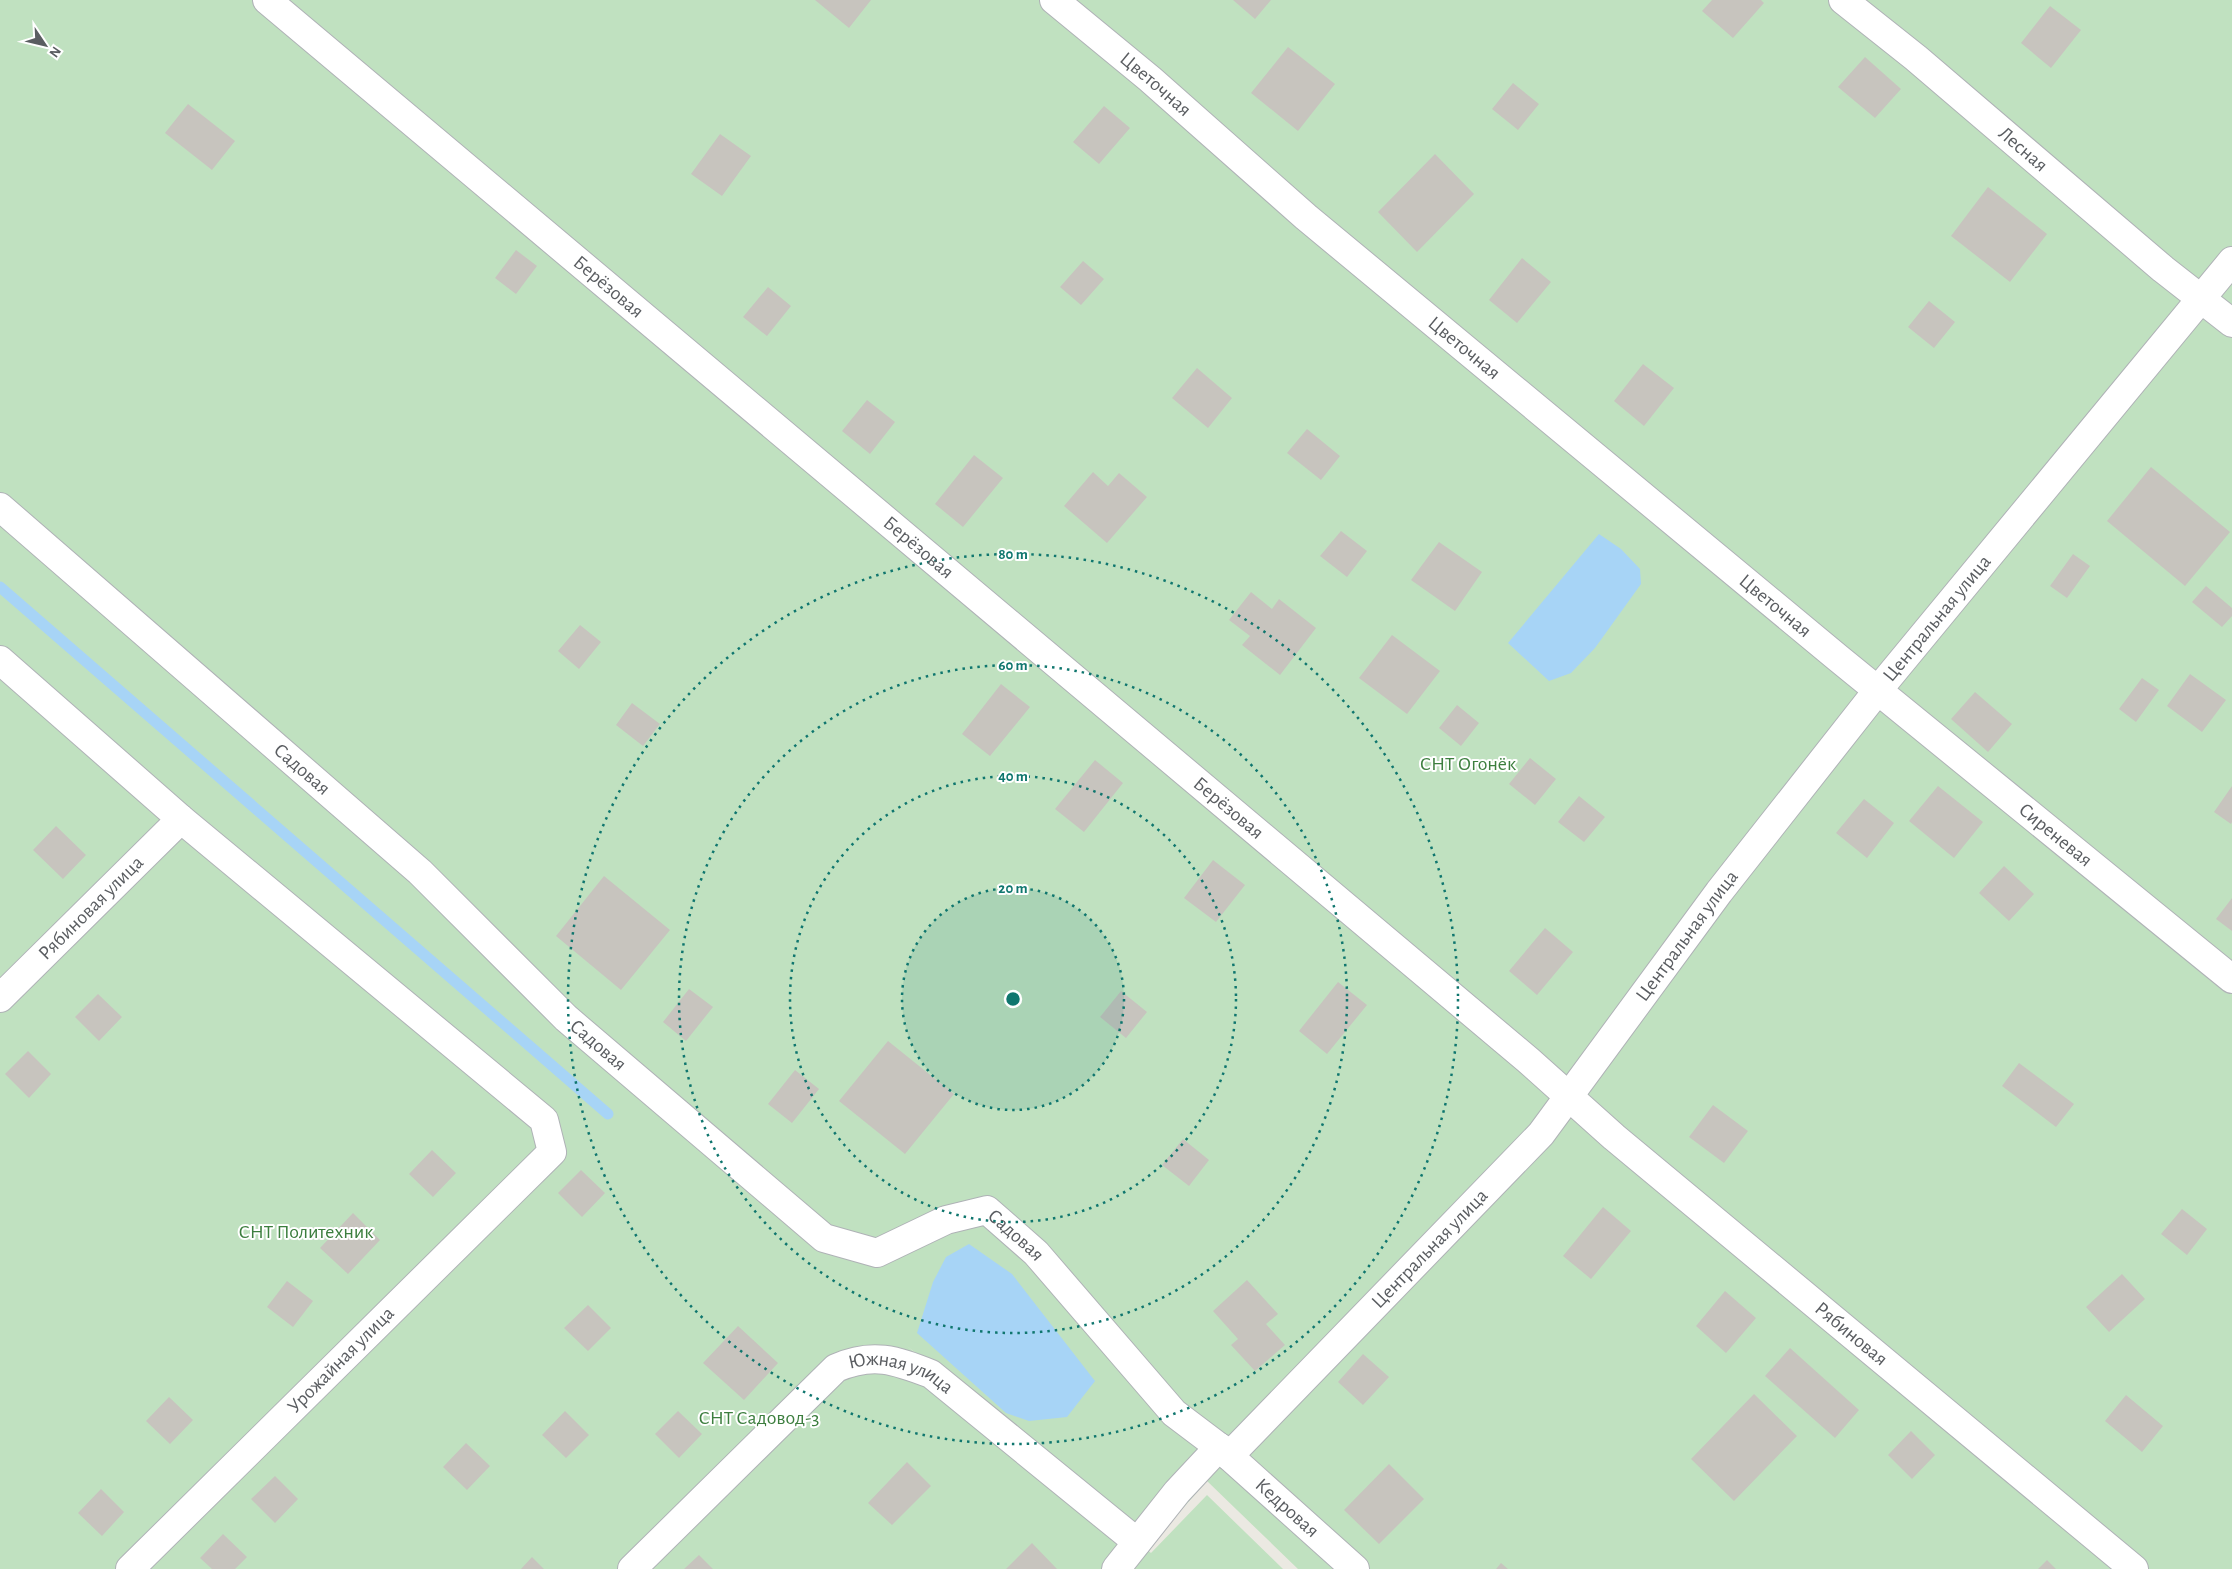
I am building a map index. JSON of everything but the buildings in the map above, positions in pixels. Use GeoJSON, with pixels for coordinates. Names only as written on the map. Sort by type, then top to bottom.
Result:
{"type":"FeatureCollection","features":[{"type":"Feature","properties":{"kind":"street","name":"Берёзовая"},"geometry":{"type":"LineString","coordinates":[[267,0],[1570,1097]]}},
{"type":"Feature","properties":{"kind":"street","name":"Цветочная"},"geometry":{"type":"LineString","coordinates":[[1054,0],[1150,80],[1306,217],[1878,690]]}},
{"type":"Feature","properties":{"kind":"street","name":"Лесная"},"geometry":{"type":"LineString","coordinates":[[1843,0],[1916,58],[2163,269],[2232,323]]}},
{"type":"Feature","properties":{"kind":"street","name":"Центральная улица"},"geometry":{"type":"LineString","coordinates":[[1116,1569],[1177,1492],[1224,1452],[1541,1134],[1719,892],[1878,690],[2232,261]]}},
{"type":"Feature","properties":{"kind":"street","name":"Садовая"},"geometry":{"type":"LineString","coordinates":[[0,507],[420,872],[566,1018],[824,1238],[876,1253],[946,1220],[987,1210],[1036,1253],[1174,1413],[1224,1452]]}},
{"type":"Feature","properties":{"kind":"street"},"geometry":{"type":"LineString","coordinates":[[0,660],[181,819]]}},
{"type":"Feature","properties":{"kind":"street","name":"Сиреневая"},"geometry":{"type":"LineString","coordinates":[[1878,690],[2232,979]]}},
{"type":"Feature","properties":{"kind":"street","name":"Рябиновая улица"},"geometry":{"type":"LineString","coordinates":[[0,998],[181,819]]}},
{"type":"Feature","properties":{"kind":"street","name":"Урожайная улица"},"geometry":{"type":"LineString","coordinates":[[130,1569],[552,1152],[544,1120],[181,819]]}},
{"type":"Feature","properties":{"kind":"street","name":"Рябиновая"},"geometry":{"type":"LineString","coordinates":[[1570,1097],[1637,1156],[2134,1569]]}},
{"type":"Feature","properties":{"kind":"street","name":"Южная улица"},"geometry":{"type":"LineString","coordinates":[[632,1569],[836,1368],[854,1360],[870,1359],[903,1363],[931,1374],[1137,1542]]}},
{"type":"Feature","properties":{"kind":"street","name":"Кедровая"},"geometry":{"type":"LineString","coordinates":[[1224,1452],[1355,1569]]}},
{"type":"Feature","properties":{"kind":"green space","name":"СНТ Огонёк"},"geometry":{"type":"Polygon","coordinates":[[[0,0],[2232,0],[2232,1569],[1298,1569],[1207,1481],[1153,1542],[907,1346],[1151,1553],[1207,1495],[1283,1569],[0,1569],[0,0]]]}},
{"type":"Feature","properties":{"kind":"water"},"geometry":{"type":"Polygon","coordinates":[[[1599,534],[1621,549],[1640,569],[1641,584],[1595,648],[1571,673],[1549,681],[1508,643],[1599,534]]]}},
{"type":"Feature","properties":{"kind":"water"},"geometry":{"type":"Polygon","coordinates":[[[969,1244],[1012,1274],[1095,1381],[1067,1417],[1029,1421],[1006,1413],[917,1333],[933,1282],[946,1257],[969,1244]]]}},
{"type":"Feature","properties":{"kind":"waterway"},"geometry":{"type":"LineString","coordinates":[[0,587],[608,1114]]}},
{"type":"Feature","properties":{"kind":"park label","name":"СНТ Политехник"},"geometry":{"type":"Point","coordinates":[306,1232]}},
{"type":"Feature","properties":{"kind":"park label","name":"СНТ Садовод-3"},"geometry":{"type":"Point","coordinates":[759,1418]}}]}
